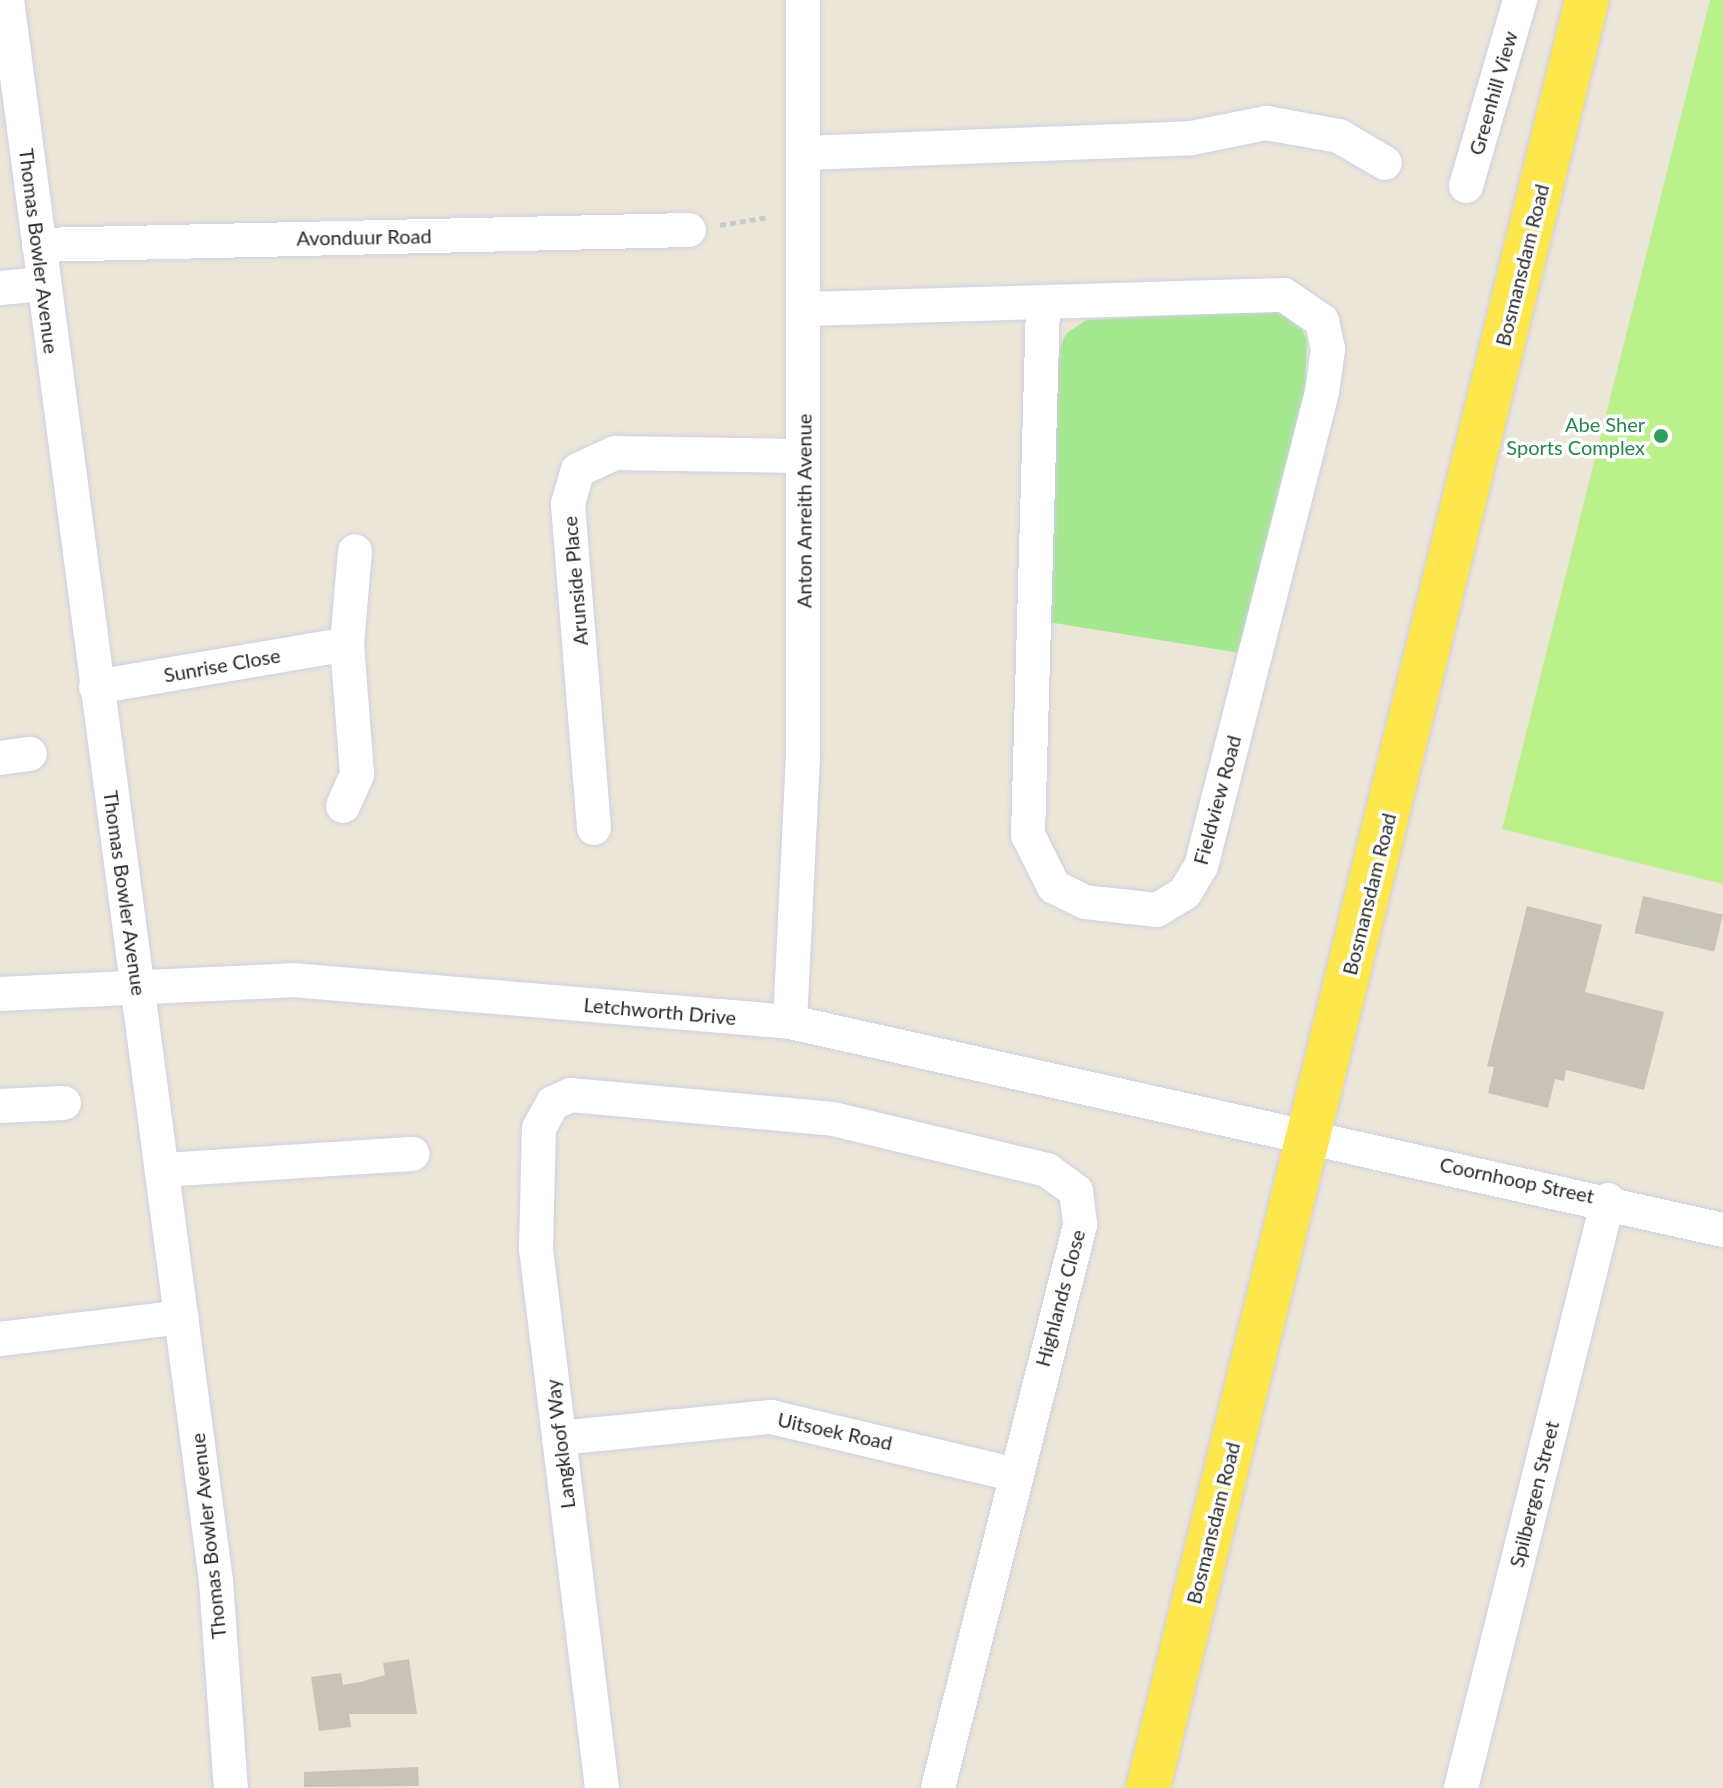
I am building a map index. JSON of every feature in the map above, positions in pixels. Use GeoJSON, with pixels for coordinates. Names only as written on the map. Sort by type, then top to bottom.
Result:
{"type":"FeatureCollection","features":[{"type":"Feature","properties":{"kind":"main road","name":"Bosmansdam Road"},"geometry":{"type":"LineString","coordinates":[[1148,1788],[1587,0]]}},
{"type":"Feature","properties":{"kind":"street","name":"Thomas Bowler Avenue"},"geometry":{"type":"LineString","coordinates":[[7,0],[216,1581],[231,1788]]}},
{"type":"Feature","properties":{"kind":"street","name":"Anton Anreith Avenue"},"geometry":{"type":"LineString","coordinates":[[790,1022],[803,758],[803,456],[808,309],[803,0]]}},
{"type":"Feature","properties":{"kind":"street","name":"Greenhill View"},"geometry":{"type":"LineString","coordinates":[[1466,186],[1520,0]]}},
{"type":"Feature","properties":{"kind":"street"},"geometry":{"type":"LineString","coordinates":[[805,153],[1192,138],[1266,123],[1339,136],[1385,163]]}},
{"type":"Feature","properties":{"kind":"street","name":"Avonduur Road"},"geometry":{"type":"LineString","coordinates":[[39,245],[689,230]]}},
{"type":"Feature","properties":{"kind":"street"},"geometry":{"type":"LineString","coordinates":[[0,288],[44,284]]}},
{"type":"Feature","properties":{"kind":"street","name":"Fieldview Road"},"geometry":{"type":"LineString","coordinates":[[808,309],[1043,305],[1284,295],[1312,309],[1327,334],[1322,392],[1201,866],[1185,893],[1157,910],[1085,902],[1054,887],[1030,843],[1043,305]]}},
{"type":"Feature","properties":{"kind":"street","name":"Arunside Place"},"geometry":{"type":"LineString","coordinates":[[594,828],[568,504],[578,470],[615,453],[803,456]]}},
{"type":"Feature","properties":{"kind":"street"},"geometry":{"type":"LineString","coordinates":[[343,806],[357,774],[347,644],[355,551]]}},
{"type":"Feature","properties":{"kind":"street","name":"Sunrise Close"},"geometry":{"type":"LineString","coordinates":[[96,687],[347,644]]}},
{"type":"Feature","properties":{"kind":"street","name":"Letchworth Drive"},"geometry":{"type":"LineString","coordinates":[[0,994],[138,982],[292,980],[790,1022],[1309,1137]]}},
{"type":"Feature","properties":{"kind":"street","name":"Highlands Close"},"geometry":{"type":"LineString","coordinates":[[553,1103],[580,1095],[833,1119],[1047,1170],[1068,1182],[1080,1202],[1080,1225],[1012,1474],[938,1788]]}},
{"type":"Feature","properties":{"kind":"street"},"geometry":{"type":"LineString","coordinates":[[0,1106],[64,1103]]}},
{"type":"Feature","properties":{"kind":"street","name":"Langkloof Way"},"geometry":{"type":"LineString","coordinates":[[553,1103],[539,1128],[536,1249],[602,1788]]}},
{"type":"Feature","properties":{"kind":"street","name":"Coornhoop Street"},"geometry":{"type":"LineString","coordinates":[[1309,1137],[1608,1200],[1723,1230]]}},
{"type":"Feature","properties":{"kind":"street"},"geometry":{"type":"LineString","coordinates":[[163,1170],[412,1154]]}},
{"type":"Feature","properties":{"kind":"street","name":"Spilbergen Street"},"geometry":{"type":"LineString","coordinates":[[1461,1788],[1608,1200]]}},
{"type":"Feature","properties":{"kind":"street"},"geometry":{"type":"LineString","coordinates":[[0,1339],[182,1317]]}},
{"type":"Feature","properties":{"kind":"street","name":"Uitsoek Road"},"geometry":{"type":"LineString","coordinates":[[559,1438],[771,1417],[1012,1474]]}},
{"type":"Feature","properties":{"kind":"path"},"geometry":{"type":"LineString","coordinates":[[689,230],[806,212]]}},
{"type":"Feature","properties":{"kind":"green space","name":"Abe Sher Sports Complex"},"geometry":{"type":"Polygon","coordinates":[[[1710,0],[1723,0],[1723,884],[1502,829],[1710,0]]]}},
{"type":"Feature","properties":{"kind":"green space"},"geometry":{"type":"Polygon","coordinates":[[[1273,310],[1298,320],[1307,341],[1304,414],[1246,654],[1048,622],[1059,350],[1066,334],[1086,320],[1273,310]]]}},
{"type":"Feature","properties":{"kind":"building"},"geometry":{"type":"Polygon","coordinates":[[[1643,896],[1723,914],[1714,951],[1634,933],[1643,896]]]}},
{"type":"Feature","properties":{"kind":"building"},"geometry":{"type":"Polygon","coordinates":[[[1527,906],[1602,925],[1585,992],[1664,1012],[1644,1090],[1566,1070],[1564,1081],[1555,1079],[1548,1108],[1488,1093],[1494,1067],[1487,1066],[1527,906]]]}},
{"type":"Feature","properties":{"kind":"building"},"geometry":{"type":"Polygon","coordinates":[[[409,1659],[417,1714],[349,1714],[351,1727],[319,1731],[311,1677],[341,1673],[343,1685],[360,1682],[385,1675],[383,1663],[409,1659]]]}},
{"type":"Feature","properties":{"kind":"building"},"geometry":{"type":"Polygon","coordinates":[[[418,1767],[419,1786],[304,1787],[304,1772],[418,1767]]]}},
{"type":"Feature","properties":{"kind":"place","name":"Abe Sher Sports Complex"},"geometry":{"type":"Point","coordinates":[1661,436]}}]}
